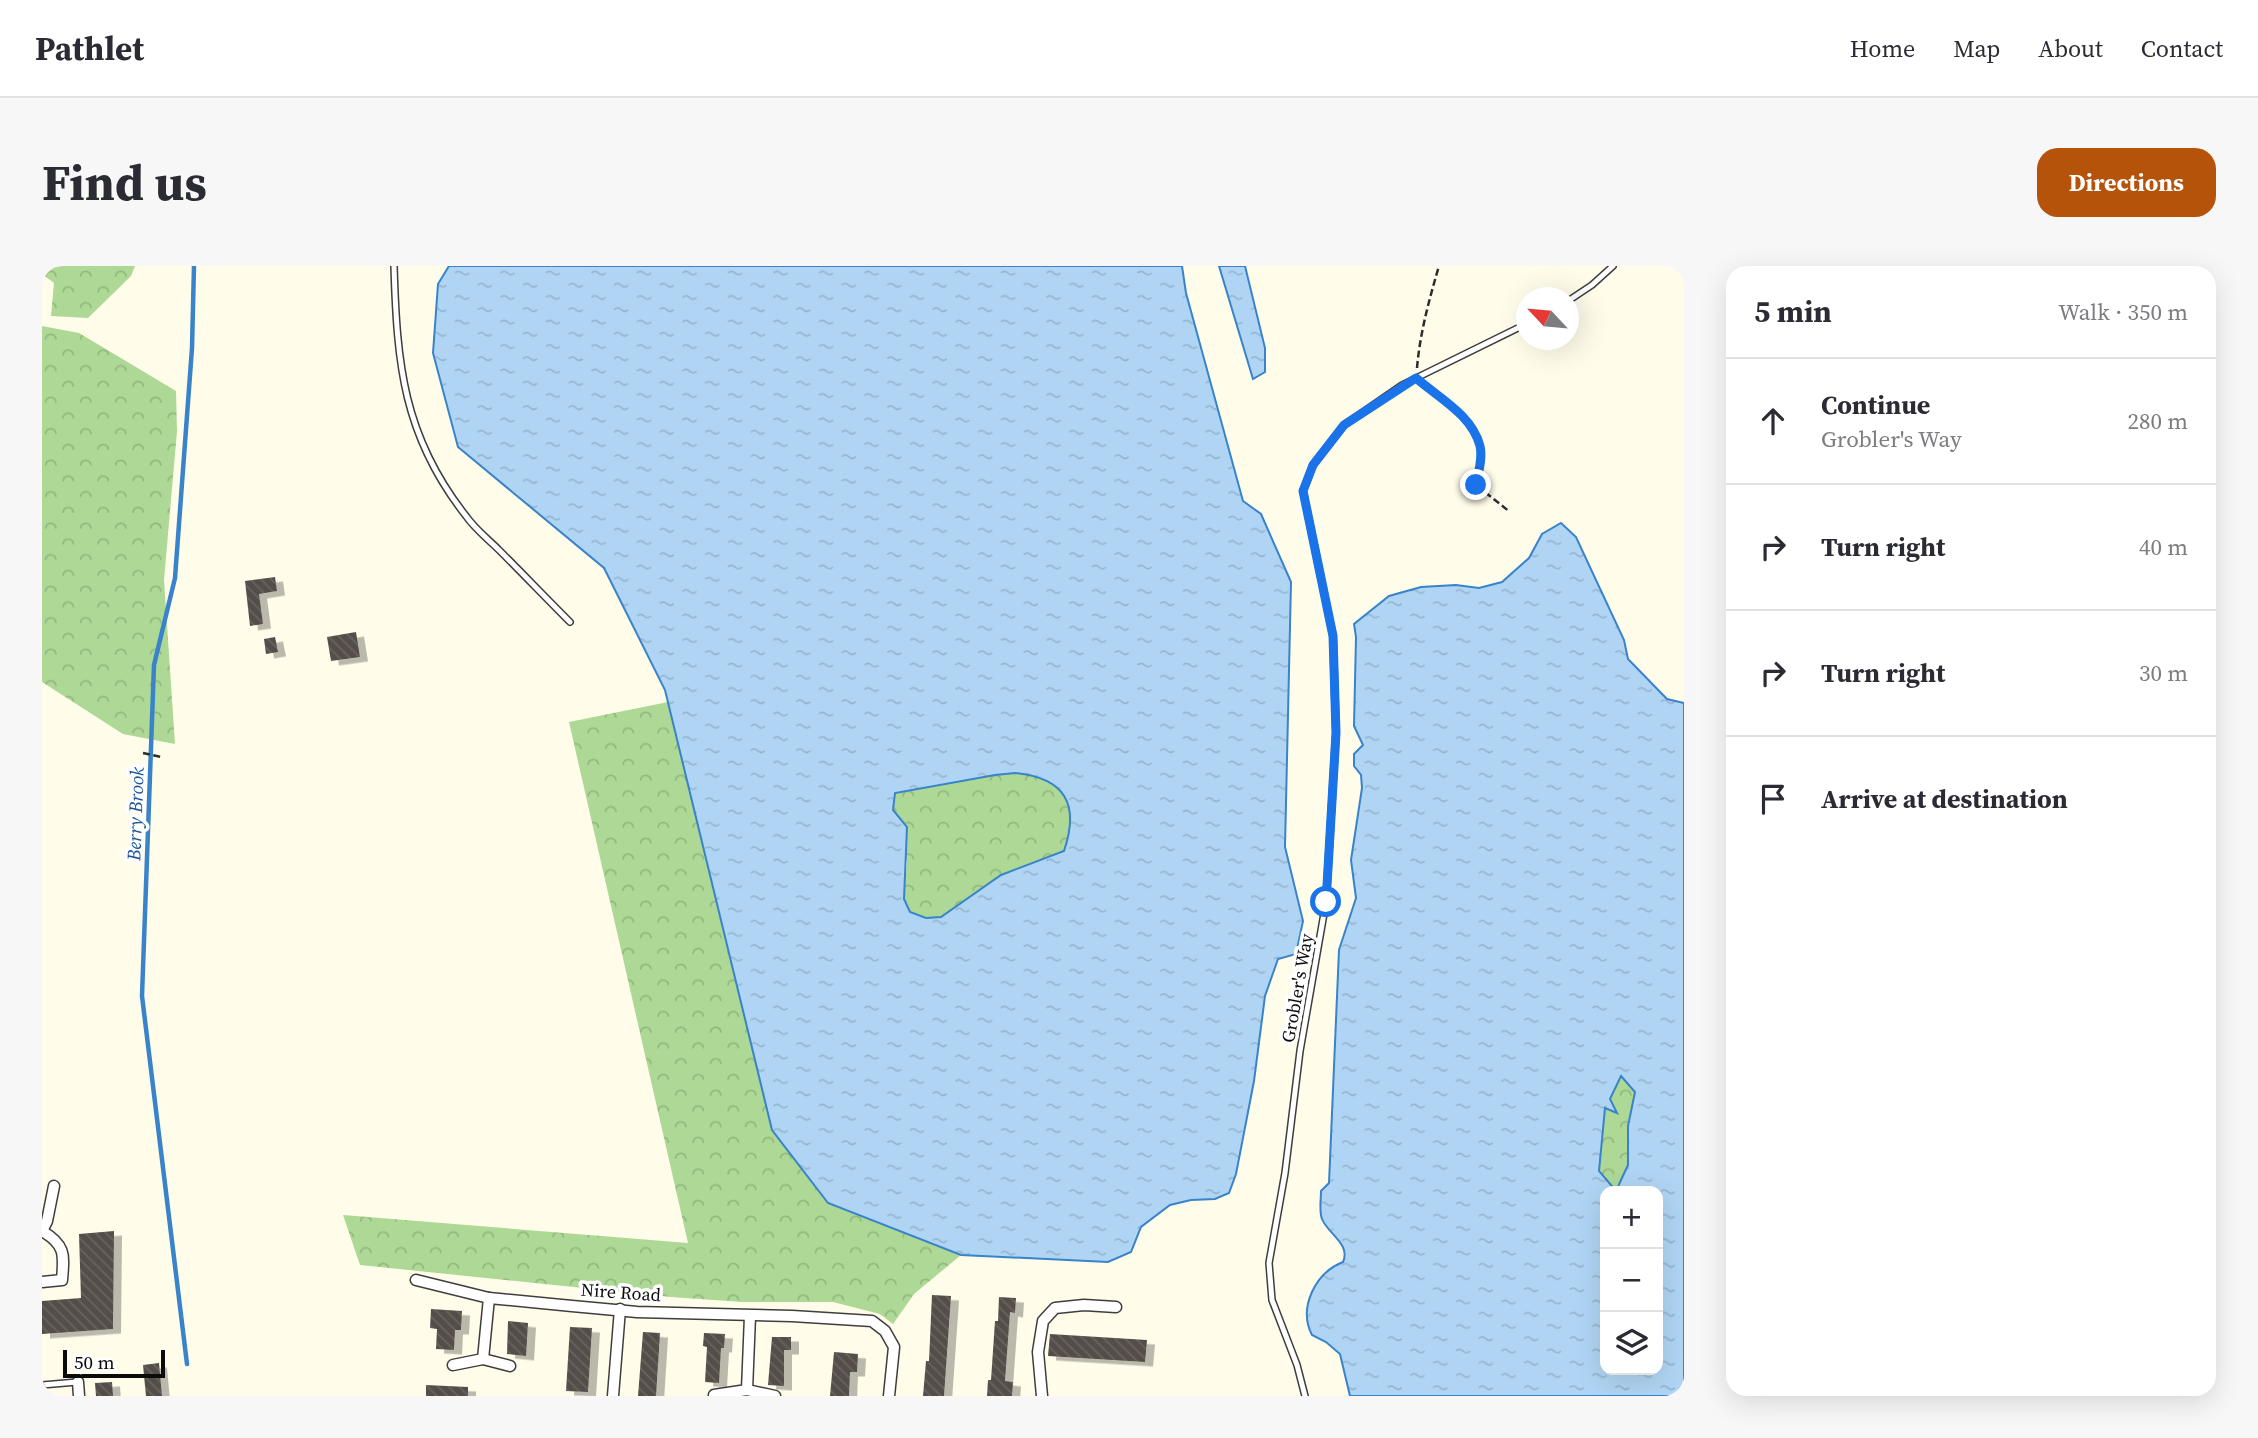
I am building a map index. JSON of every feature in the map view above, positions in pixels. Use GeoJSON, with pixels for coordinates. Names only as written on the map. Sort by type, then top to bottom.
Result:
{"type":"FeatureCollection","features":[{"type":"Feature","properties":{"kind":"street"},"geometry":{"type":"LineString","coordinates":[[42,1282],[62,1280],[64,1253],[55,1238],[42,1231],[47,1221],[54,1186]]}},
{"type":"Feature","properties":{"kind":"street","name":"Nire Road"},"geometry":{"type":"LineString","coordinates":[[416,1280],[489,1298],[637,1312],[873,1321],[884,1331],[894,1347],[889,1396]]}},
{"type":"Feature","properties":{"kind":"street"},"geometry":{"type":"LineString","coordinates":[[483,1359],[489,1298]]}},
{"type":"Feature","properties":{"kind":"street"},"geometry":{"type":"LineString","coordinates":[[1042,1396],[1038,1352],[1043,1321],[1055,1308],[1084,1305],[1116,1307]]}},
{"type":"Feature","properties":{"kind":"street"},"geometry":{"type":"LineString","coordinates":[[613,1396],[620,1309]]}},
{"type":"Feature","properties":{"kind":"street"},"geometry":{"type":"LineString","coordinates":[[747,1390],[750,1316]]}},
{"type":"Feature","properties":{"kind":"street"},"geometry":{"type":"LineString","coordinates":[[453,1365],[483,1359],[510,1366]]}},
{"type":"Feature","properties":{"kind":"street"},"geometry":{"type":"LineString","coordinates":[[78,1382],[79,1396]]}},
{"type":"Feature","properties":{"kind":"street"},"geometry":{"type":"LineString","coordinates":[[714,1395],[747,1390],[775,1396]]}},
{"type":"Feature","properties":{"kind":"lane"},"geometry":{"type":"LineString","coordinates":[[394,266],[396,323],[402,376],[416,433],[441,481],[467,518],[570,622]]}},
{"type":"Feature","properties":{"kind":"lane"},"geometry":{"type":"LineString","coordinates":[[1579,294],[1614,266]]}},
{"type":"Feature","properties":{"kind":"lane","name":"Grobler's Way"},"geometry":{"type":"LineString","coordinates":[[1305,1396],[1297,1365],[1272,1300],[1269,1263],[1285,1172],[1300,1051],[1326,902],[1336,733],[1333,636],[1303,491],[1313,465],[1344,425],[1416,378],[1516,329]]}},
{"type":"Feature","properties":{"kind":"lane"},"geometry":{"type":"LineString","coordinates":[[42,1385],[78,1382]]}},
{"type":"Feature","properties":{"kind":"path"},"geometry":{"type":"LineString","coordinates":[[1439,266],[1419,347],[1416,378],[1460,413],[1473,429],[1481,448],[1476,485],[1510,512]]}},
{"type":"Feature","properties":{"kind":"path"},"geometry":{"type":"LineString","coordinates":[[143,753],[161,757]]}},
{"type":"Feature","properties":{"kind":"green space"},"geometry":{"type":"Polygon","coordinates":[[[42,266],[135,266],[131,276],[88,318],[51,316],[54,283],[42,274],[42,266]]]}},
{"type":"Feature","properties":{"kind":"green space"},"geometry":{"type":"Polygon","coordinates":[[[42,326],[79,333],[176,391],[177,431],[164,580],[175,744],[123,734],[42,682],[42,326]]]}},
{"type":"Feature","properties":{"kind":"green space"},"geometry":{"type":"Polygon","coordinates":[[[668,702],[772,1130],[828,1203],[961,1255],[914,1294],[893,1324],[880,1314],[833,1302],[742,1302],[671,1297],[360,1265],[343,1215],[688,1243],[569,722],[668,702]]]}},
{"type":"Feature","properties":{"kind":"green space"},"geometry":{"type":"Polygon","coordinates":[[[1015,773],[1046,781],[1057,787],[1064,796],[1069,807],[1070,820],[1064,851],[1001,875],[941,917],[926,918],[910,912],[904,899],[907,862],[893,810],[895,792],[1015,773]]]}},
{"type":"Feature","properties":{"kind":"green space"},"geometry":{"type":"Polygon","coordinates":[[[1621,1075],[1635,1092],[1628,1126],[1628,1165],[1618,1186],[1612,1186],[1599,1171],[1605,1107],[1615,1113],[1610,1099],[1621,1075]]]}},
{"type":"Feature","properties":{"kind":"water"},"geometry":{"type":"Polygon","coordinates":[[[449,266],[1182,266],[1186,293],[1243,501],[1261,514],[1291,582],[1285,847],[1303,921],[1296,954],[1278,959],[1265,996],[1254,1081],[1236,1174],[1229,1193],[1215,1199],[1191,1200],[1170,1205],[1141,1227],[1131,1252],[1108,1262],[961,1255],[828,1203],[772,1130],[665,690],[604,568],[458,447],[433,353],[438,284],[449,266]],[[1015,773],[995,775],[895,793],[893,810],[907,827],[904,899],[910,912],[926,918],[941,917],[1001,875],[1064,851],[1069,834],[1069,807],[1057,787],[1032,776],[1015,773]]]}},
{"type":"Feature","properties":{"kind":"water"},"geometry":{"type":"Polygon","coordinates":[[[1219,266],[1245,266],[1265,348],[1265,372],[1253,379],[1219,266]]]}},
{"type":"Feature","properties":{"kind":"water"},"geometry":{"type":"Polygon","coordinates":[[[1561,523],[1576,537],[1624,640],[1628,659],[1667,699],[1684,703],[1684,1396],[1350,1396],[1340,1354],[1312,1335],[1307,1314],[1308,1303],[1317,1283],[1324,1274],[1343,1262],[1345,1256],[1341,1244],[1322,1219],[1320,1205],[1321,1191],[1329,1183],[1339,950],[1356,898],[1351,860],[1362,788],[1361,775],[1354,766],[1354,754],[1363,745],[1354,726],[1354,624],[1389,596],[1421,587],[1456,585],[1479,588],[1502,582],[1529,558],[1542,534],[1561,523]]]}},
{"type":"Feature","properties":{"kind":"building"},"geometry":{"type":"Polygon","coordinates":[[[275,577],[277,591],[259,594],[263,624],[250,626],[245,581],[275,577]]]}},
{"type":"Feature","properties":{"kind":"building"},"geometry":{"type":"Polygon","coordinates":[[[356,632],[360,657],[331,661],[327,637],[356,632]]]}},
{"type":"Feature","properties":{"kind":"building"},"geometry":{"type":"Polygon","coordinates":[[[275,637],[278,652],[266,654],[264,639],[275,637]]]}},
{"type":"Feature","properties":{"kind":"building"},"geometry":{"type":"Polygon","coordinates":[[[114,1231],[113,1329],[42,1334],[42,1301],[81,1298],[79,1234],[114,1231]]]}},
{"type":"Feature","properties":{"kind":"building"},"geometry":{"type":"Polygon","coordinates":[[[932,1295],[951,1296],[944,1396],[923,1396],[926,1361],[929,1361],[932,1295]]]}},
{"type":"Feature","properties":{"kind":"building"},"geometry":{"type":"Polygon","coordinates":[[[999,1297],[1016,1298],[1015,1313],[1010,1312],[1005,1381],[1013,1382],[1012,1396],[987,1396],[999,1297]]]}},
{"type":"Feature","properties":{"kind":"building"},"geometry":{"type":"Polygon","coordinates":[[[431,1309],[462,1311],[461,1330],[455,1330],[454,1350],[436,1349],[437,1329],[430,1328],[431,1309]]]}},
{"type":"Feature","properties":{"kind":"building"},"geometry":{"type":"Polygon","coordinates":[[[508,1321],[528,1323],[526,1356],[507,1354],[508,1321]]]}},
{"type":"Feature","properties":{"kind":"building"},"geometry":{"type":"Polygon","coordinates":[[[570,1327],[592,1328],[588,1392],[566,1391],[570,1327]]]}},
{"type":"Feature","properties":{"kind":"building"},"geometry":{"type":"Polygon","coordinates":[[[643,1332],[660,1333],[656,1396],[638,1396],[643,1332]]]}},
{"type":"Feature","properties":{"kind":"building"},"geometry":{"type":"Polygon","coordinates":[[[704,1333],[725,1334],[724,1348],[721,1348],[719,1383],[705,1382],[707,1347],[703,1346],[704,1333]]]}},
{"type":"Feature","properties":{"kind":"building"},"geometry":{"type":"Polygon","coordinates":[[[1050,1334],[1147,1340],[1145,1362],[1048,1356],[1050,1334]]]}},
{"type":"Feature","properties":{"kind":"building"},"geometry":{"type":"Polygon","coordinates":[[[772,1337],[791,1337],[791,1350],[784,1350],[784,1386],[768,1385],[772,1337]]]}},
{"type":"Feature","properties":{"kind":"building"},"geometry":{"type":"Polygon","coordinates":[[[834,1352],[858,1354],[857,1372],[850,1372],[849,1396],[830,1396],[834,1352]]]}},
{"type":"Feature","properties":{"kind":"building"},"geometry":{"type":"Polygon","coordinates":[[[159,1363],[162,1396],[146,1396],[143,1365],[159,1363]]]}},
{"type":"Feature","properties":{"kind":"building"},"geometry":{"type":"Polygon","coordinates":[[[112,1382],[113,1396],[96,1396],[95,1383],[112,1382]]]}},
{"type":"Feature","properties":{"kind":"building"},"geometry":{"type":"Polygon","coordinates":[[[426,1385],[468,1387],[468,1396],[426,1396],[426,1385]]]}},
{"type":"Feature","properties":{"kind":"waterway","name":"Berry Brook"},"geometry":{"type":"LineString","coordinates":[[187,1364],[142,996],[154,665],[175,578],[192,348],[194,266]]}},
{"type":"Feature","properties":{"kind":"route"},"geometry":{"type":"LineString","coordinates":[[1326,902],[1336,733],[1333,636],[1303,491],[1313,465],[1344,425],[1416,378],[1460,413],[1473,429],[1481,448],[1476,485]]}}]}
